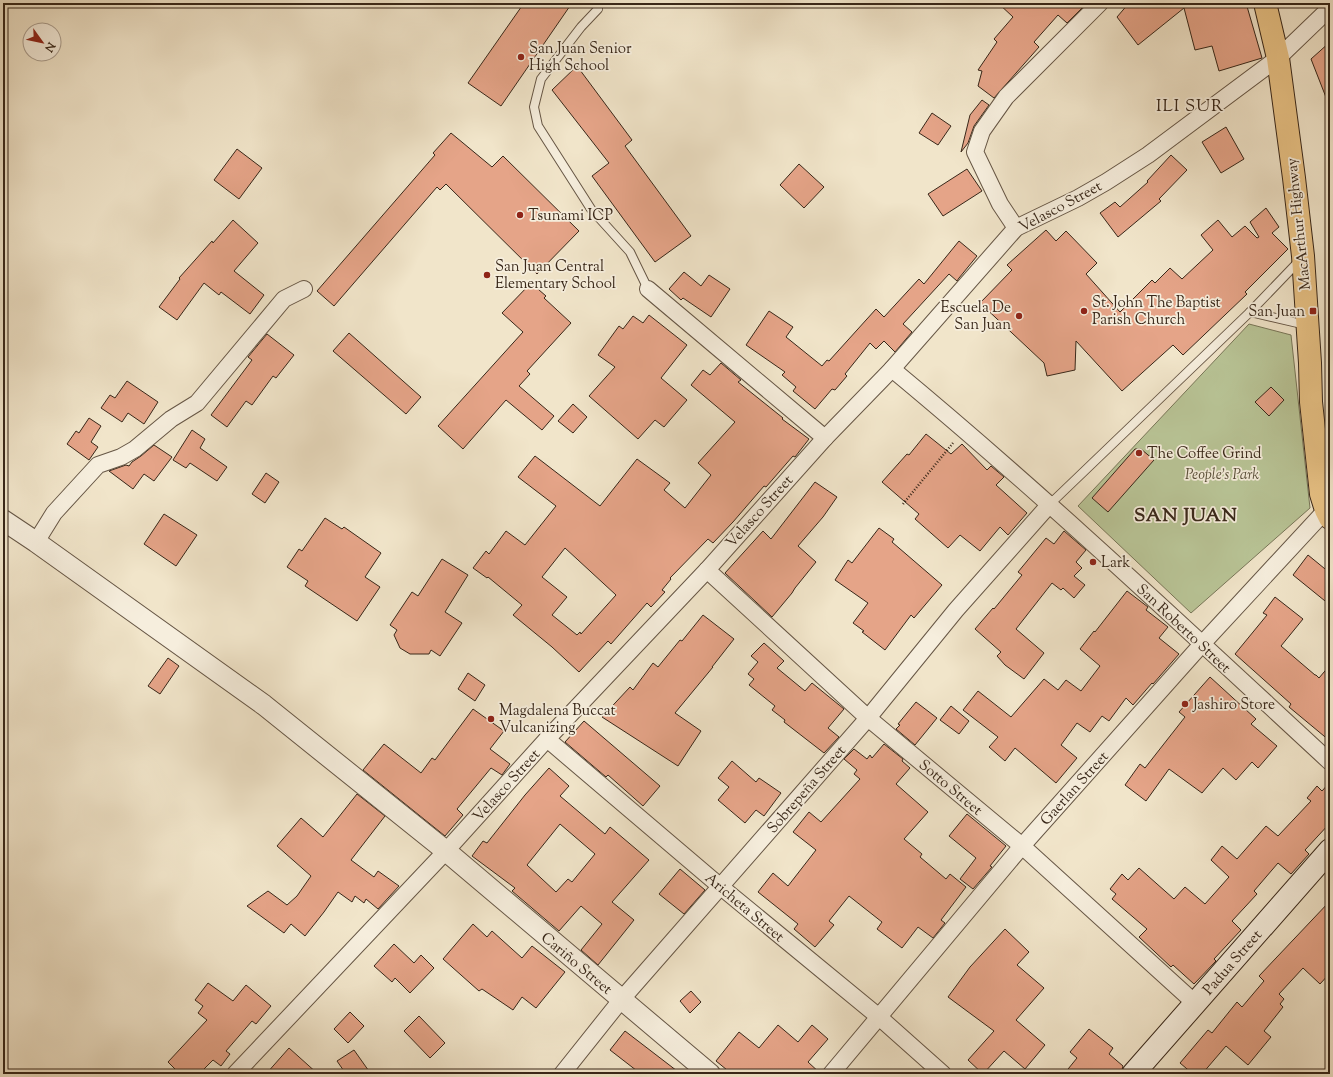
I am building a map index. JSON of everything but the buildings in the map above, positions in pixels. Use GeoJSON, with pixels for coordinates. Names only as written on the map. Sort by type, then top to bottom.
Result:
{"type":"FeatureCollection","features":[{"type":"Feature","properties":{"kind":"highway","name":"MacArthur Highway"},"geometry":{"type":"LineString","coordinates":[[1265,3],[1278,58],[1294,178],[1303,256],[1311,402],[1324,463],[1321,494],[1328,514]]}},
{"type":"Feature","properties":{"kind":"main road","name":"Padua Street"},"geometry":{"type":"LineString","coordinates":[[1134,1074],[1330,850]]}},
{"type":"Feature","properties":{"kind":"street"},"geometry":{"type":"LineString","coordinates":[[1016,228],[1000,204],[975,152],[982,131],[1006,97],[1095,5]]}},
{"type":"Feature","properties":{"kind":"street","name":"Velasco Street"},"geometry":{"type":"LineString","coordinates":[[235,1074],[446,851],[547,739],[707,570],[825,438],[892,368],[1016,228],[1078,198],[1142,159],[1278,58],[1330,8]]}},
{"type":"Feature","properties":{"kind":"street"},"geometry":{"type":"LineString","coordinates":[[648,288],[825,438]]}},
{"type":"Feature","properties":{"kind":"street"},"geometry":{"type":"LineString","coordinates":[[36,542],[54,513],[98,464],[121,457],[135,449],[171,419],[197,403],[284,299],[304,289]]}},
{"type":"Feature","properties":{"kind":"street","name":"San Roberto Street"},"geometry":{"type":"LineString","coordinates":[[892,368],[965,429],[1050,504],[1330,762]]}},
{"type":"Feature","properties":{"kind":"street","name":"Sobrepeña Street"},"geometry":{"type":"LineString","coordinates":[[562,1074],[622,1000],[868,718],[956,610],[1050,504]]}},
{"type":"Feature","properties":{"kind":"street","name":"Gaerlan Street"},"geometry":{"type":"LineString","coordinates":[[831,1074],[1022,846],[1202,644],[1328,514]]}},
{"type":"Feature","properties":{"kind":"street","name":"Cariño Street"},"geometry":{"type":"LineString","coordinates":[[3,520],[264,705],[446,851],[710,1074]]}},
{"type":"Feature","properties":{"kind":"street","name":"Sotto Street"},"geometry":{"type":"LineString","coordinates":[[707,570],[868,718],[1022,846],[1196,1004]]}},
{"type":"Feature","properties":{"kind":"street","name":"Aricheta Street"},"geometry":{"type":"LineString","coordinates":[[547,739],[721,887],[879,1017],[943,1074]]}},
{"type":"Feature","properties":{"kind":"lane"},"geometry":{"type":"LineString","coordinates":[[598,9],[580,27],[541,79],[534,107],[538,126],[591,209],[630,252],[648,288]]}},
{"type":"Feature","properties":{"kind":"lane"},"geometry":{"type":"LineString","coordinates":[[1050,504],[1250,312],[1303,256]]}},
{"type":"Feature","properties":{"kind":"lane"},"geometry":{"type":"LineString","coordinates":[[1250,312],[1307,325]]}},
{"type":"Feature","properties":{"kind":"path"},"geometry":{"type":"LineString","coordinates":[[902,504],[965,429]]}},
{"type":"Feature","properties":{"kind":"green space","name":"People's Park"},"geometry":{"type":"Polygon","coordinates":[[[1249,324],[1291,335],[1310,508],[1191,613],[1078,506],[1249,324]]]}},
{"type":"Feature","properties":{"kind":"place","name":"San Juan Senior High School"},"geometry":{"type":"Point","coordinates":[521,57]}},
{"type":"Feature","properties":{"kind":"place","name":"Tsunami ICP"},"geometry":{"type":"Point","coordinates":[520,215]}},
{"type":"Feature","properties":{"kind":"place","name":"San Juan Central Elementary School"},"geometry":{"type":"Point","coordinates":[487,275]}},
{"type":"Feature","properties":{"kind":"place","name":"St. John The Baptist Parish Church"},"geometry":{"type":"Point","coordinates":[1084,311]}},
{"type":"Feature","properties":{"kind":"place","name":"San Juan"},"geometry":{"type":"Point","coordinates":[1313,311]}},
{"type":"Feature","properties":{"kind":"place","name":"Escuela De San Juan"},"geometry":{"type":"Point","coordinates":[1019,316]}},
{"type":"Feature","properties":{"kind":"place","name":"The Coffee Grind"},"geometry":{"type":"Point","coordinates":[1139,453]}},
{"type":"Feature","properties":{"kind":"place","name":"Lark"},"geometry":{"type":"Point","coordinates":[1093,562]}},
{"type":"Feature","properties":{"kind":"place","name":"Jashiro Store"},"geometry":{"type":"Point","coordinates":[1185,704]}},
{"type":"Feature","properties":{"kind":"place","name":"Magdalena Buccat Vulcanizing"},"geometry":{"type":"Point","coordinates":[491,719]}},
{"type":"Feature","properties":{"kind":"district","name":"ILI SUR"},"geometry":{"type":"Point","coordinates":[1190,105]}},
{"type":"Feature","properties":{"kind":"district","name":"SAN JUAN"},"geometry":{"type":"Point","coordinates":[1186,514]}}]}
